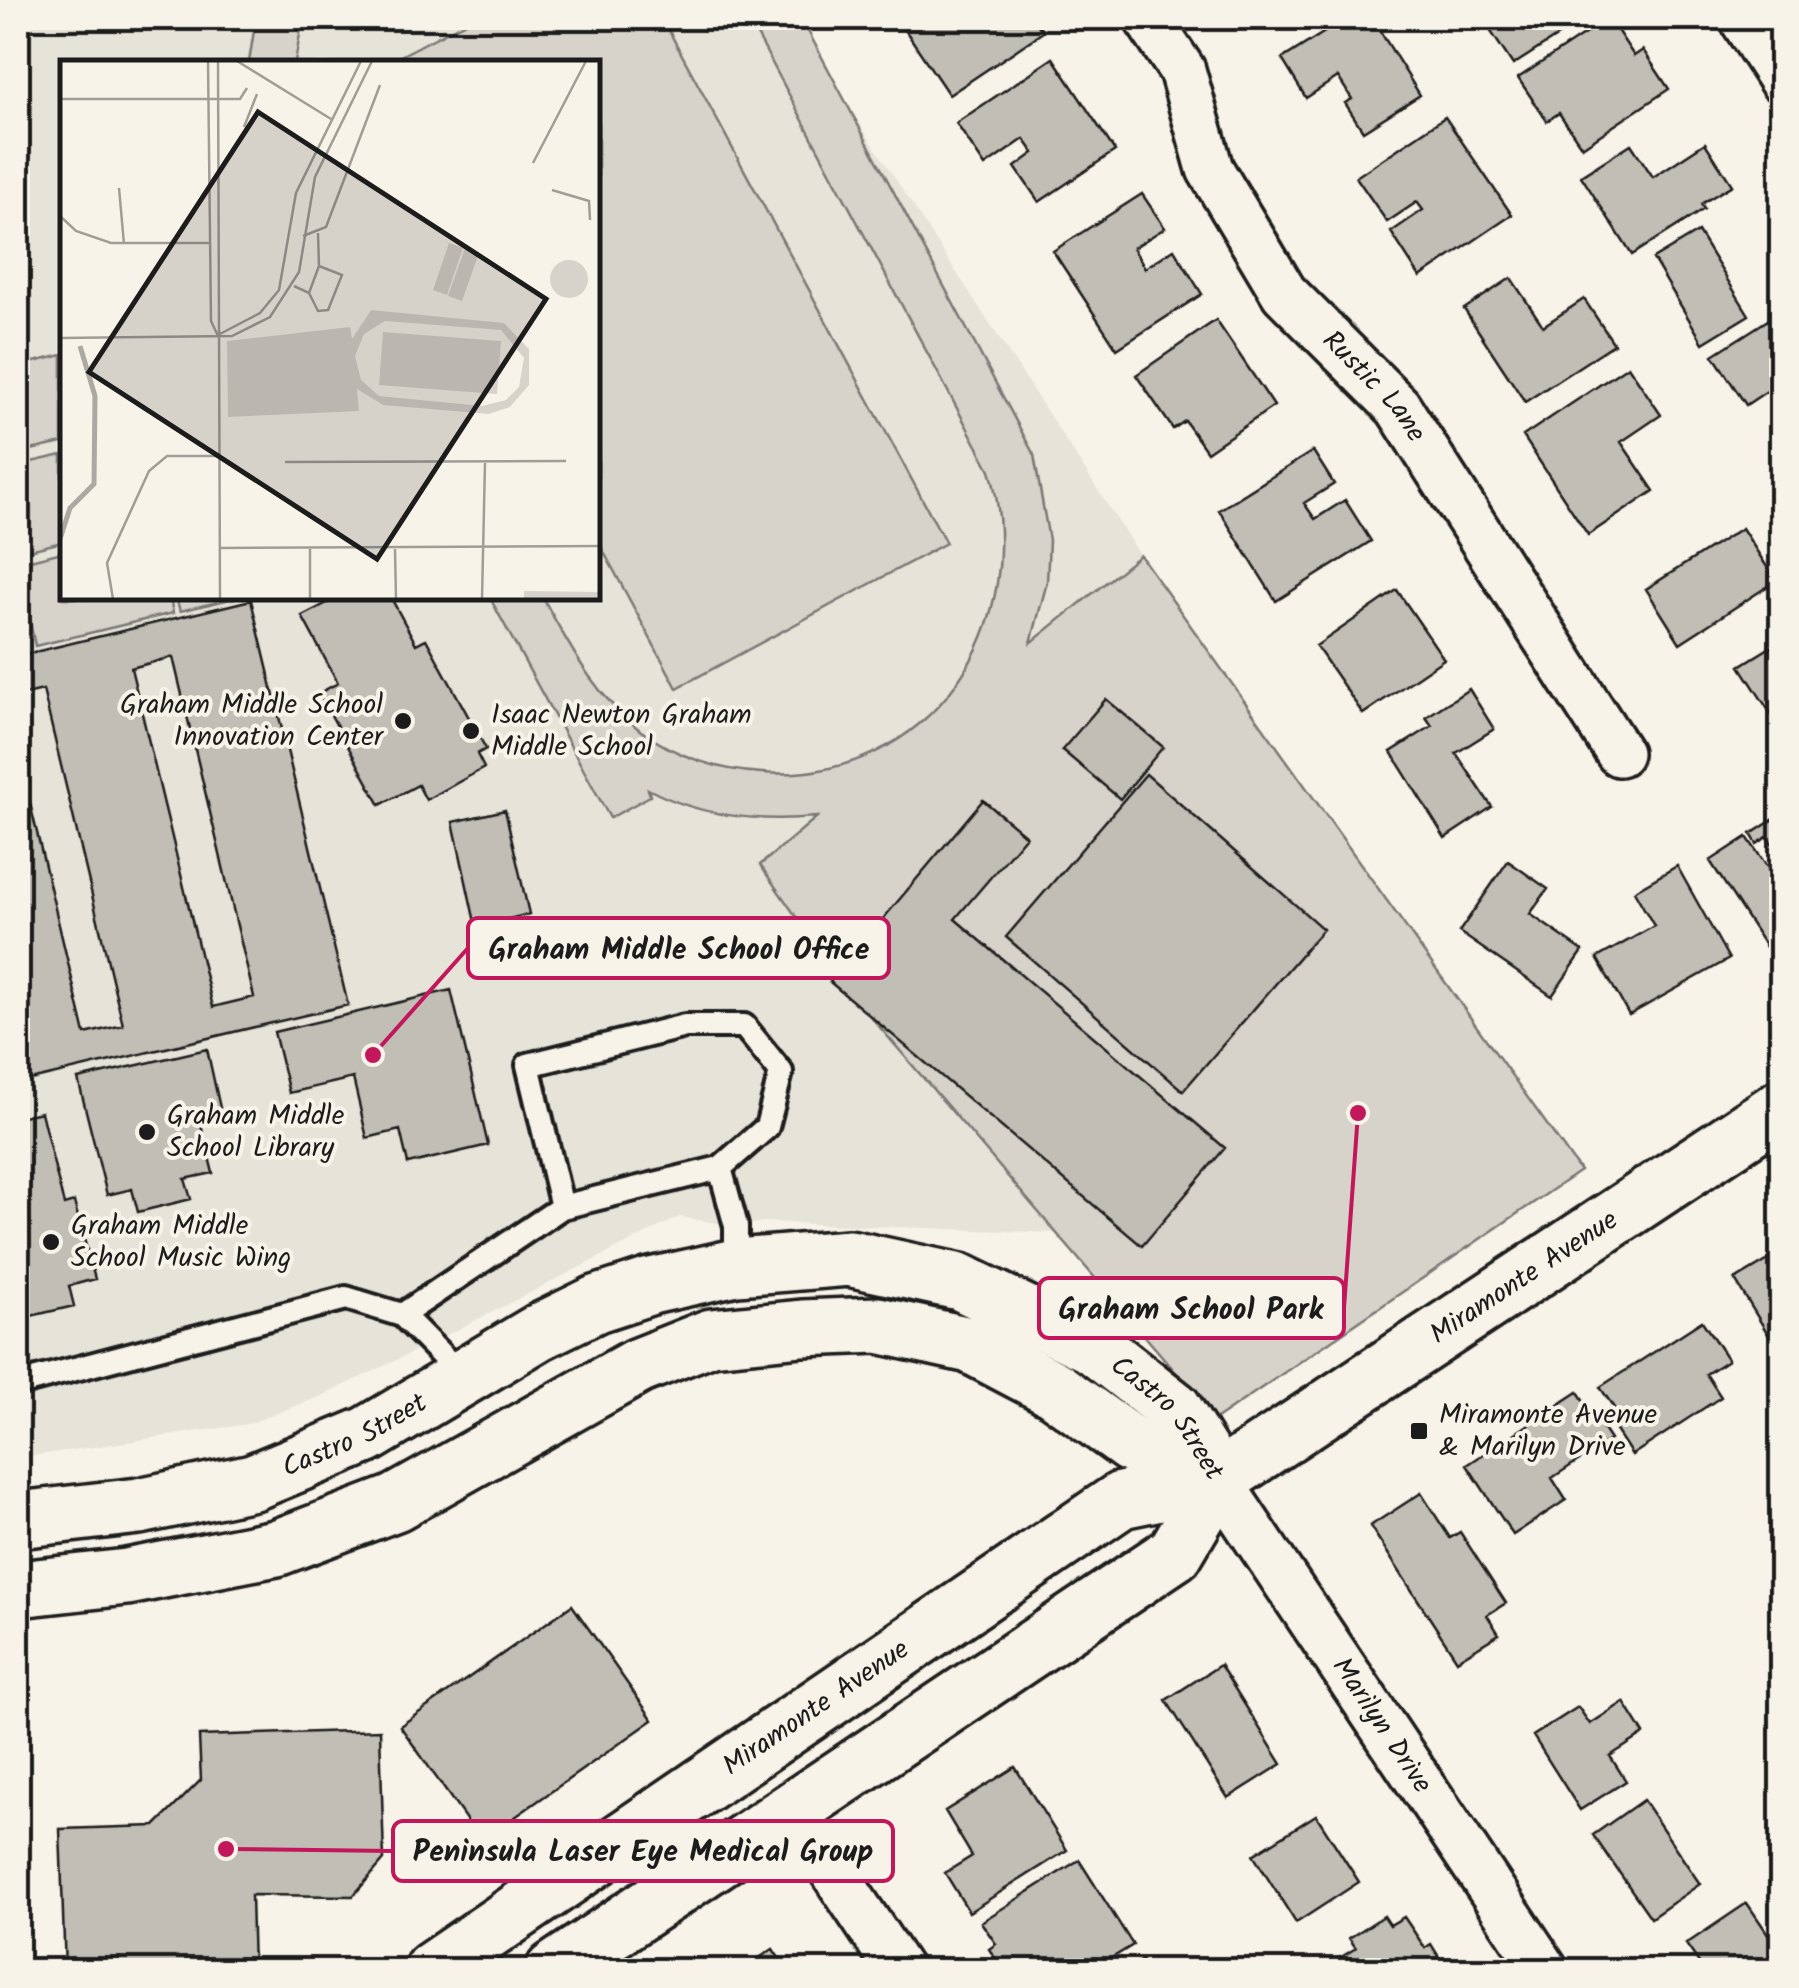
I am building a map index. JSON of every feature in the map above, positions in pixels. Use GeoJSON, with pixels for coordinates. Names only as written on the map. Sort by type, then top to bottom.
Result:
{"type":"FeatureCollection","features":[{"type":"Feature","properties":{"kind":"street","name":"Rustic Lane"},"geometry":{"type":"LineString","coordinates":[[1147,18],[1182,70],[1210,169],[1284,293],[1398,407],[1619,753]]}},
{"type":"Feature","properties":{"kind":"street"},"geometry":{"type":"LineString","coordinates":[[1742,18],[1782,80]]}},
{"type":"Feature","properties":{"kind":"street","name":"Miramonte Avenue"},"geometry":{"type":"LineString","coordinates":[[432,1970],[1122,1500],[1218,1480],[1782,1106]]}},
{"type":"Feature","properties":{"kind":"street","name":"Castro Street"},"geometry":{"type":"LineString","coordinates":[[18,1520],[139,1506],[254,1482],[367,1435],[539,1332],[596,1304],[651,1286],[736,1267],[850,1258],[960,1282],[1095,1347],[1174,1409],[1218,1480]]}},
{"type":"Feature","properties":{"kind":"street","name":"Castro Street"},"geometry":{"type":"LineString","coordinates":[[18,1589],[127,1577],[276,1548],[395,1503],[638,1366],[711,1337],[802,1328],[878,1325],[970,1345],[1054,1388],[1130,1444],[1218,1480]]}},
{"type":"Feature","properties":{"kind":"street","name":"Miramonte Avenue"},"geometry":{"type":"LineString","coordinates":[[554,1970],[1175,1553],[1218,1480]]}},
{"type":"Feature","properties":{"kind":"street","name":"Marilyn Drive"},"geometry":{"type":"LineString","coordinates":[[1218,1480],[1545,1970]]}},
{"type":"Feature","properties":{"kind":"street"},"geometry":{"type":"LineString","coordinates":[[793,1811],[900,1970]]}},
{"type":"Feature","properties":{"kind":"street"},"geometry":{"type":"LineString","coordinates":[[558,1884],[600,1940]]}},
{"type":"Feature","properties":{"kind":"lane"},"geometry":{"type":"LineString","coordinates":[[402,1315],[562,1207],[720,1168],[767,1127],[780,1072],[744,1026],[668,1030],[528,1065],[562,1207]]}},
{"type":"Feature","properties":{"kind":"lane"},"geometry":{"type":"LineString","coordinates":[[720,1168],[736,1226],[736,1267]]}},
{"type":"Feature","properties":{"kind":"lane"},"geometry":{"type":"LineString","coordinates":[[18,1384],[346,1298],[402,1315],[464,1378]]}},
{"type":"Feature","properties":{"kind":"shaded area","name":"Isaac Newton Graham Middle School"},"geometry":{"type":"Polygon","coordinates":[[[18,18],[791,18],[1140,555],[760,865],[847,989],[1056,1233],[764,1222],[736,1226],[679,1217],[322,1396],[248,1424],[18,1458],[18,18]]]}},
{"type":"Feature","properties":{"kind":"shaded area"},"geometry":{"type":"Polygon","coordinates":[[[256,18],[303,18],[295,60],[249,60],[256,18]]]}},
{"type":"Feature","properties":{"kind":"shaded area"},"geometry":{"type":"Polygon","coordinates":[[[473,18],[662,18],[946,543],[677,688],[600,545],[600,60],[393,60],[473,18]]]}},
{"type":"Feature","properties":{"kind":"shaded area"},"geometry":{"type":"Polygon","coordinates":[[[748,18],[801,18],[1034,455],[1049,540],[1047,582],[1031,643],[1140,555],[1580,1171],[1216,1419],[847,989],[760,865],[817,817],[773,819],[730,815],[688,806],[648,789],[650,796],[610,818],[491,600],[544,600],[574,652],[610,702],[641,731],[668,748],[730,769],[762,773],[822,769],[876,752],[920,723],[956,684],[982,637],[997,584],[1000,528],[990,470],[748,18]]]}},
{"type":"Feature","properties":{"kind":"shaded area"},"geometry":{"type":"Polygon","coordinates":[[[60,356],[60,443],[18,453],[18,366],[60,356]]]}},
{"type":"Feature","properties":{"kind":"shaded area"},"geometry":{"type":"Polygon","coordinates":[[[60,455],[60,542],[18,553],[18,465],[60,455]]]}},
{"type":"Feature","properties":{"kind":"shaded area"},"geometry":{"type":"Polygon","coordinates":[[[60,552],[60,600],[170,600],[173,613],[35,646],[18,563],[60,552]]]}},
{"type":"Feature","properties":{"kind":"shaded area"},"geometry":{"type":"Polygon","coordinates":[[[177,600],[227,600],[180,611],[177,600]]]}},
{"type":"Feature","properties":{"kind":"building"},"geometry":{"type":"Polygon","coordinates":[[[897,18],[1033,18],[1043,32],[949,95],[897,18]]]}},
{"type":"Feature","properties":{"kind":"building"},"geometry":{"type":"Polygon","coordinates":[[[1347,18],[1372,18],[1420,95],[1363,131],[1345,103],[1352,99],[1338,77],[1306,98],[1282,59],[1347,18]]]}},
{"type":"Feature","properties":{"kind":"building"},"geometry":{"type":"Polygon","coordinates":[[[1482,18],[1586,18],[1513,65],[1482,18]]]}},
{"type":"Feature","properties":{"kind":"building"},"geometry":{"type":"Polygon","coordinates":[[[1609,18],[1634,56],[1643,50],[1669,89],[1582,147],[1559,113],[1547,121],[1518,78],[1609,18]]]}},
{"type":"Feature","properties":{"kind":"building"},"geometry":{"type":"Polygon","coordinates":[[[1053,58],[1115,151],[1039,202],[1015,167],[1034,153],[1024,139],[985,166],[956,123],[1053,58]]]}},
{"type":"Feature","properties":{"kind":"building"},"geometry":{"type":"Polygon","coordinates":[[[1445,117],[1512,215],[1420,277],[1391,232],[1423,210],[1417,202],[1387,222],[1356,177],[1445,117]]]}},
{"type":"Feature","properties":{"kind":"building"},"geometry":{"type":"Polygon","coordinates":[[[1705,143],[1732,185],[1701,204],[1704,209],[1632,255],[1581,176],[1631,144],[1653,177],[1705,143]]]}},
{"type":"Feature","properties":{"kind":"building"},"geometry":{"type":"Polygon","coordinates":[[[1142,194],[1165,228],[1133,248],[1145,268],[1174,249],[1202,294],[1117,349],[1053,251],[1142,194]]]}},
{"type":"Feature","properties":{"kind":"building"},"geometry":{"type":"Polygon","coordinates":[[[1698,232],[1749,315],[1703,343],[1653,259],[1698,232]]]}},
{"type":"Feature","properties":{"kind":"building"},"geometry":{"type":"Polygon","coordinates":[[[1511,278],[1543,326],[1584,299],[1614,344],[1525,402],[1464,309],[1511,278]]]}},
{"type":"Feature","properties":{"kind":"building"},"geometry":{"type":"Polygon","coordinates":[[[1782,311],[1782,394],[1776,385],[1746,405],[1713,355],[1782,311]]]}},
{"type":"Feature","properties":{"kind":"building"},"geometry":{"type":"Polygon","coordinates":[[[1216,320],[1274,406],[1207,452],[1185,421],[1173,429],[1136,375],[1216,320]]]}},
{"type":"Feature","properties":{"kind":"building"},"geometry":{"type":"Polygon","coordinates":[[[1628,366],[1661,415],[1621,442],[1654,491],[1588,535],[1523,436],[1628,366]]]}},
{"type":"Feature","properties":{"kind":"building"},"geometry":{"type":"Polygon","coordinates":[[[1313,451],[1334,484],[1304,503],[1315,519],[1345,500],[1371,541],[1276,601],[1219,510],[1313,451]]]}},
{"type":"Feature","properties":{"kind":"building"},"geometry":{"type":"Polygon","coordinates":[[[1742,528],[1776,581],[1680,643],[1646,589],[1742,528]]]}},
{"type":"Feature","properties":{"kind":"building"},"geometry":{"type":"Polygon","coordinates":[[[1397,590],[1444,659],[1363,714],[1316,646],[1397,590]]]}},
{"type":"Feature","properties":{"kind":"building"},"geometry":{"type":"Polygon","coordinates":[[[251,600],[348,1005],[18,1083],[18,753],[85,1034],[123,1025],[43,690],[18,696],[18,656],[251,600]],[[173,657],[131,668],[213,1007],[254,997],[173,657]]]}},
{"type":"Feature","properties":{"kind":"building","name":"Graham Middle School Innovation Center"},"geometry":{"type":"Polygon","coordinates":[[[333,600],[392,600],[416,644],[426,639],[486,749],[477,754],[484,768],[426,800],[418,785],[380,805],[319,693],[338,683],[302,616],[333,600]]]}},
{"type":"Feature","properties":{"kind":"building"},"geometry":{"type":"Polygon","coordinates":[[[1782,640],[1782,731],[1740,666],[1782,640]]]}},
{"type":"Feature","properties":{"kind":"building"},"geometry":{"type":"Polygon","coordinates":[[[1469,689],[1494,729],[1456,753],[1492,807],[1445,838],[1391,752],[1432,726],[1426,717],[1469,689]]]}},
{"type":"Feature","properties":{"kind":"building"},"geometry":{"type":"Polygon","coordinates":[[[1106,699],[1163,747],[1120,799],[1062,750],[1106,699]]]}},
{"type":"Feature","properties":{"kind":"building"},"geometry":{"type":"Polygon","coordinates":[[[1146,774],[1323,929],[1183,1091],[1006,937],[1146,774]]]}},
{"type":"Feature","properties":{"kind":"building"},"geometry":{"type":"Polygon","coordinates":[[[983,800],[1026,836],[955,919],[1225,1148],[1142,1246],[830,982],[983,800]]]}},
{"type":"Feature","properties":{"kind":"building"},"geometry":{"type":"Polygon","coordinates":[[[505,810],[529,914],[476,927],[453,822],[505,810]]]}},
{"type":"Feature","properties":{"kind":"building"},"geometry":{"type":"Polygon","coordinates":[[[1782,814],[1782,859],[1767,837],[1757,844],[1751,834],[1782,814]]]}},
{"type":"Feature","properties":{"kind":"building"},"geometry":{"type":"Polygon","coordinates":[[[1747,837],[1768,868],[1782,859],[1782,950],[1772,956],[1710,861],[1747,837]]]}},
{"type":"Feature","properties":{"kind":"building"},"geometry":{"type":"Polygon","coordinates":[[[1508,861],[1548,889],[1530,914],[1583,951],[1552,996],[1459,932],[1508,861]]]}},
{"type":"Feature","properties":{"kind":"building"},"geometry":{"type":"Polygon","coordinates":[[[1677,866],[1729,959],[1629,1015],[1597,958],[1654,926],[1634,891],[1677,866]]]}},
{"type":"Feature","properties":{"kind":"building"},"geometry":{"type":"Polygon","coordinates":[[[451,990],[488,1145],[408,1164],[400,1130],[367,1138],[353,1078],[289,1093],[274,1032],[451,990]]]}},
{"type":"Feature","properties":{"kind":"building","name":"Graham Middle School Library"},"geometry":{"type":"Polygon","coordinates":[[[207,1049],[220,1108],[198,1113],[213,1173],[185,1179],[191,1199],[138,1212],[132,1189],[107,1195],[78,1079],[207,1049]]]}},
{"type":"Feature","properties":{"kind":"building","name":"Graham Middle School Music Wing"},"geometry":{"type":"Polygon","coordinates":[[[41,1112],[64,1205],[74,1202],[95,1279],[69,1286],[74,1306],[18,1319],[18,1117],[41,1112]]]}},
{"type":"Feature","properties":{"kind":"building"},"geometry":{"type":"Polygon","coordinates":[[[1782,1252],[1782,1357],[1735,1280],[1782,1252]]]}},
{"type":"Feature","properties":{"kind":"building"},"geometry":{"type":"Polygon","coordinates":[[[1702,1321],[1728,1360],[1706,1374],[1721,1397],[1632,1455],[1615,1429],[1624,1423],[1600,1387],[1702,1321]]]}},
{"type":"Feature","properties":{"kind":"building"},"geometry":{"type":"Polygon","coordinates":[[[1578,1392],[1610,1440],[1552,1478],[1566,1500],[1513,1535],[1467,1465],[1578,1392]]]}},
{"type":"Feature","properties":{"kind":"building"},"geometry":{"type":"Polygon","coordinates":[[[1421,1493],[1450,1538],[1460,1532],[1506,1603],[1487,1615],[1499,1634],[1457,1660],[1370,1526],[1421,1493]]]}},
{"type":"Feature","properties":{"kind":"building"},"geometry":{"type":"Polygon","coordinates":[[[572,1605],[653,1720],[481,1841],[400,1726],[572,1605]]]}},
{"type":"Feature","properties":{"kind":"building"},"geometry":{"type":"Polygon","coordinates":[[[1220,1665],[1282,1764],[1228,1798],[1166,1700],[1220,1665]]]}},
{"type":"Feature","properties":{"kind":"building"},"geometry":{"type":"Polygon","coordinates":[[[1624,1702],[1644,1734],[1610,1756],[1626,1781],[1580,1810],[1533,1736],[1578,1707],[1590,1724],[1624,1702]]]}},
{"type":"Feature","properties":{"kind":"building"},"geometry":{"type":"Polygon","coordinates":[[[380,1730],[384,1860],[353,1896],[251,1895],[253,1970],[65,1970],[60,1829],[155,1826],[201,1780],[199,1736],[380,1730]]]}},
{"type":"Feature","properties":{"kind":"building"},"geometry":{"type":"Polygon","coordinates":[[[1015,1767],[1067,1850],[969,1912],[945,1873],[972,1856],[945,1811],[1015,1767]]]}},
{"type":"Feature","properties":{"kind":"building"},"geometry":{"type":"Polygon","coordinates":[[[1643,1800],[1700,1884],[1651,1918],[1593,1835],[1643,1800]]]}},
{"type":"Feature","properties":{"kind":"building"},"geometry":{"type":"Polygon","coordinates":[[[1316,1815],[1359,1882],[1296,1923],[1253,1855],[1316,1815]]]}},
{"type":"Feature","properties":{"kind":"building"},"geometry":{"type":"Polygon","coordinates":[[[1079,1860],[1133,1945],[1092,1970],[1003,1970],[989,1949],[996,1944],[981,1922],[1079,1860]]]}},
{"type":"Feature","properties":{"kind":"building"},"geometry":{"type":"Polygon","coordinates":[[[1747,1903],[1779,1950],[1749,1970],[1704,1970],[1686,1944],[1747,1903]]]}},
{"type":"Feature","properties":{"kind":"building"},"geometry":{"type":"Polygon","coordinates":[[[1384,1916],[1390,1925],[1404,1917],[1425,1948],[1431,1944],[1444,1965],[1439,1970],[1320,1970],[1356,1948],[1349,1938],[1384,1916]]]}},
{"type":"Feature","properties":{"kind":"building"},"geometry":{"type":"Polygon","coordinates":[[[773,1949],[787,1970],[741,1970],[773,1949]]]}},
{"type":"Feature","properties":{"kind":"building"},"geometry":{"type":"Polygon","coordinates":[[[1142,1960],[1149,1970],[1125,1970],[1142,1960]]]}},
{"type":"Feature","properties":{"kind":"place","name":"Graham Middle School Innovation Center"},"geometry":{"type":"Point","coordinates":[403,721]}},
{"type":"Feature","properties":{"kind":"place","name":"Isaac Newton Graham Middle School"},"geometry":{"type":"Point","coordinates":[471,731]}},
{"type":"Feature","properties":{"kind":"place","name":"Graham Middle School Office"},"geometry":{"type":"Point","coordinates":[373,1055]}},
{"type":"Feature","properties":{"kind":"place","name":"Graham School Park"},"geometry":{"type":"Point","coordinates":[1358,1113]}},
{"type":"Feature","properties":{"kind":"place","name":"Graham Middle School Library"},"geometry":{"type":"Point","coordinates":[147,1132]}},
{"type":"Feature","properties":{"kind":"place","name":"Graham Middle School Music Wing"},"geometry":{"type":"Point","coordinates":[51,1242]}},
{"type":"Feature","properties":{"kind":"place","name":"Miramonte Avenue & Marilyn Drive"},"geometry":{"type":"Point","coordinates":[1419,1431]}},
{"type":"Feature","properties":{"kind":"place","name":"Peninsula Laser Eye Medical Group"},"geometry":{"type":"Point","coordinates":[226,1849]}}]}
